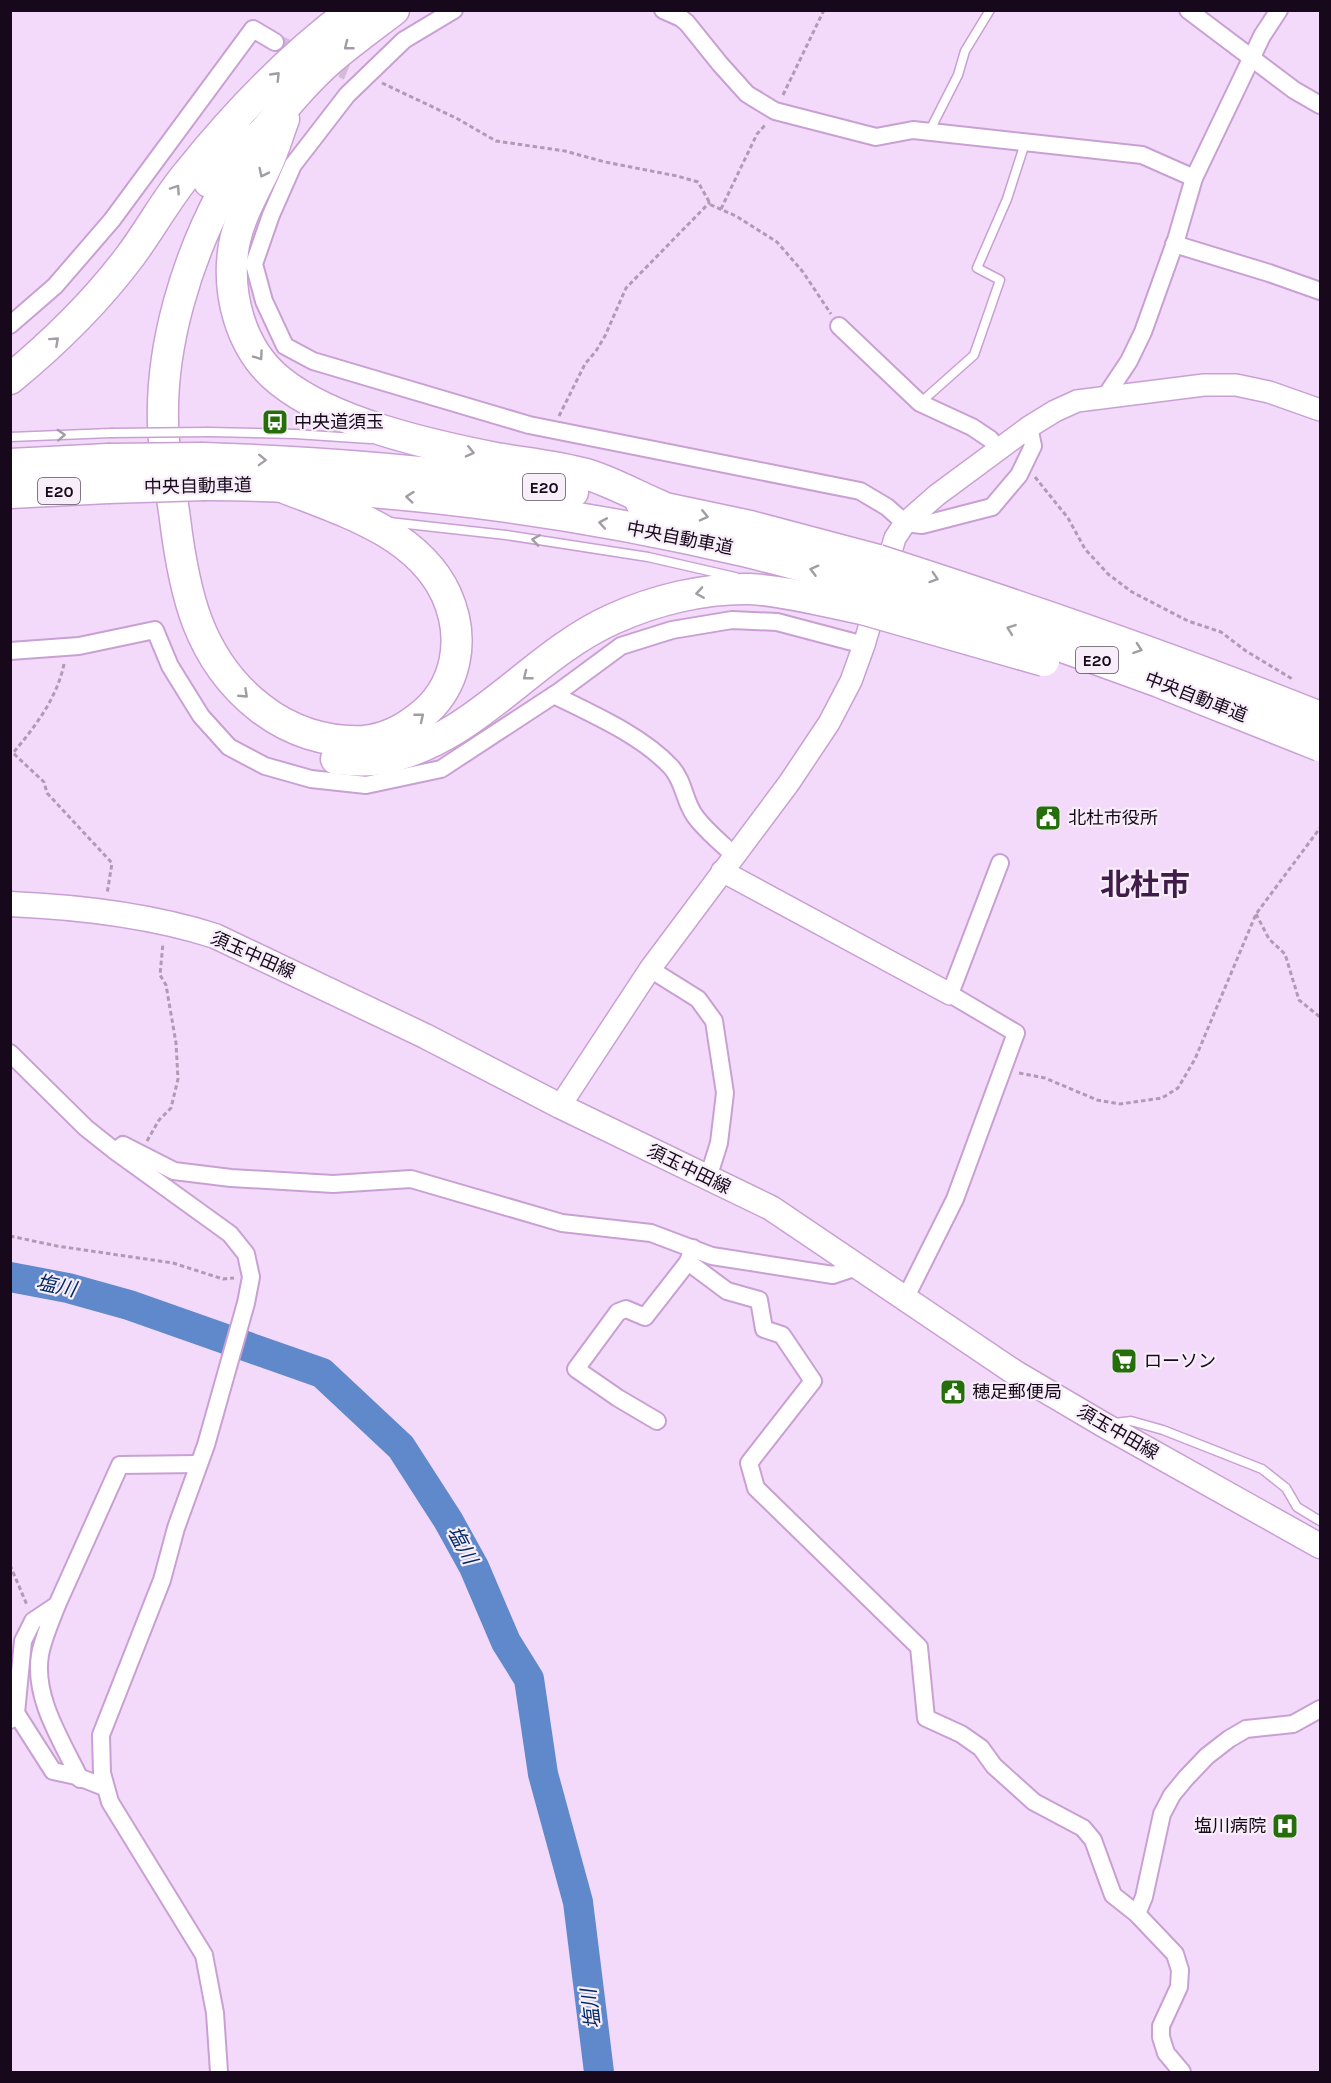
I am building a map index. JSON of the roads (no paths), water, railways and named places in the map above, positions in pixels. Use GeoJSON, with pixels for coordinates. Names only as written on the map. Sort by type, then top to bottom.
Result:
{"type":"FeatureCollection","features":[{"type":"Feature","properties":{"kind":"highway"},"geometry":{"type":"LineString","coordinates":[[10,379],[68,330],[97,297],[130,257],[187,174],[236,118],[290,62],[354,10]]}},
{"type":"Feature","properties":{"kind":"highway"},"geometry":{"type":"LineString","coordinates":[[277,485],[357,518],[391,536],[411,549],[443,587],[452,608],[457,632],[456,660],[450,680],[441,697],[405,728],[366,741],[315,737],[275,719],[235,686],[216,663],[188,597],[179,556],[163,421],[165,378],[182,289],[214,208],[241,158],[292,99],[330,60],[394,10]]}},
{"type":"Feature","properties":{"kind":"highway"},"geometry":{"type":"LineString","coordinates":[[292,99],[266,167],[245,210],[234,244],[232,279],[235,309],[245,336],[272,373],[297,393],[351,419],[394,434],[492,457],[587,474],[661,506]]}},
{"type":"Feature","properties":{"kind":"highway"},"geometry":{"type":"LineString","coordinates":[[236,118],[189,222],[172,267],[151,357],[145,420],[149,470],[162,557],[171,598],[185,642],[202,674],[218,697],[237,716],[285,746],[330,759],[380,759],[429,745],[458,729],[583,635],[612,619],[679,597],[708,592],[749,589],[777,593],[870,585]]}},
{"type":"Feature","properties":{"kind":"highway","name":"中央自動車道"},"geometry":{"type":"LineString","coordinates":[[10,464],[109,446],[206,458],[364,466],[475,477],[661,506],[750,526],[870,585],[997,599],[1242,686],[1320,717]]}},
{"type":"Feature","properties":{"kind":"highway","name":"中央自動車道"},"geometry":{"type":"LineString","coordinates":[[10,493],[108,488],[206,458],[277,485],[479,504],[608,524],[743,551],[870,585],[988,621],[1241,714],[1320,746]]}},
{"type":"Feature","properties":{"kind":"main road","name":"須玉中田線"},"geometry":{"type":"LineString","coordinates":[[10,904],[104,912],[194,929],[215,936],[425,1036],[560,1106],[771,1208],[1014,1372],[1320,1546]]}},
{"type":"Feature","properties":{"kind":"street"},"geometry":{"type":"LineString","coordinates":[[454,10],[404,40],[347,95],[293,165],[271,215],[254,264],[264,301],[285,346],[313,361],[529,425],[861,491],[887,507],[905,523],[922,525],[992,507],[1019,475],[1033,446],[1029,427]]}},
{"type":"Feature","properties":{"kind":"street"},"geometry":{"type":"LineString","coordinates":[[663,10],[687,23],[747,94],[775,111],[876,136],[913,130],[1142,155],[1194,178]]}},
{"type":"Feature","properties":{"kind":"street"},"geometry":{"type":"LineString","coordinates":[[1188,10],[1294,90],[1320,105]]}},
{"type":"Feature","properties":{"kind":"street"},"geometry":{"type":"LineString","coordinates":[[1105,397],[1129,361],[1143,332],[1194,178],[1262,36],[1279,10]]}},
{"type":"Feature","properties":{"kind":"street"},"geometry":{"type":"LineString","coordinates":[[10,325],[55,286],[112,220],[253,29],[275,42]]}},
{"type":"Feature","properties":{"kind":"street"},"geometry":{"type":"LineString","coordinates":[[347,72],[365,78]]}},
{"type":"Feature","properties":{"kind":"street"},"geometry":{"type":"LineString","coordinates":[[1174,244],[1320,291]]}},
{"type":"Feature","properties":{"kind":"street"},"geometry":{"type":"LineString","coordinates":[[839,326],[920,403],[972,428],[990,439],[999,449]]}},
{"type":"Feature","properties":{"kind":"street"},"geometry":{"type":"LineString","coordinates":[[560,1106],[650,969],[789,783],[829,723],[851,681],[864,645],[895,538],[905,523],[937,495],[1029,427],[1077,401],[1204,385],[1236,385],[1269,392],[1320,410]]}},
{"type":"Feature","properties":{"kind":"street"},"geometry":{"type":"LineString","coordinates":[[10,651],[68,647],[155,630],[170,666],[201,716],[230,747],[266,766],[311,778],[366,785],[441,769],[554,695],[621,646],[672,630],[732,620],[777,622],[864,645]]}},
{"type":"Feature","properties":{"kind":"street"},"geometry":{"type":"LineString","coordinates":[[554,695],[608,722],[655,752],[672,768],[694,816],[728,863],[1016,1033],[956,1199],[905,1299]]}},
{"type":"Feature","properties":{"kind":"street"},"geometry":{"type":"LineString","coordinates":[[950,994],[1000,863]]}},
{"type":"Feature","properties":{"kind":"street"},"geometry":{"type":"LineString","coordinates":[[650,969],[698,999],[714,1021],[725,1093],[719,1143],[708,1178]]}},
{"type":"Feature","properties":{"kind":"street"},"geometry":{"type":"LineString","coordinates":[[10,1053],[86,1128],[231,1234],[246,1254],[251,1277],[246,1303],[206,1445],[176,1528],[162,1580],[101,1734],[102,1773],[110,1802],[204,1955],[215,2013],[219,2073]]}},
{"type":"Feature","properties":{"kind":"street"},"geometry":{"type":"LineString","coordinates":[[115,1151],[123,1145],[174,1171],[231,1178],[333,1184],[411,1179],[562,1223],[651,1233],[690,1255],[727,1291],[759,1300],[764,1329],[782,1335],[813,1381],[749,1463],[756,1488],[918,1647],[926,1718],[961,1734],[981,1748],[994,1766],[1034,1802],[1083,1828],[1093,1840],[1113,1895],[1137,1914],[1175,1954],[1180,1970],[1179,1987],[1161,2026],[1161,2037],[1166,2053],[1182,2073]]}},
{"type":"Feature","properties":{"kind":"street"},"geometry":{"type":"LineString","coordinates":[[690,1255],[712,1256],[833,1275],[857,1267]]}},
{"type":"Feature","properties":{"kind":"street"},"geometry":{"type":"LineString","coordinates":[[657,1421],[576,1369],[618,1312],[626,1309],[645,1317],[690,1255]]}},
{"type":"Feature","properties":{"kind":"street"},"geometry":{"type":"LineString","coordinates":[[80,1779],[50,1718],[39,1677],[40,1655],[57,1605],[120,1465],[198,1464]]}},
{"type":"Feature","properties":{"kind":"street"},"geometry":{"type":"LineString","coordinates":[[57,1605],[33,1621],[23,1641],[14,1717],[53,1771],[104,1787]]}},
{"type":"Feature","properties":{"kind":"street"},"geometry":{"type":"LineString","coordinates":[[1137,1914],[1144,1897],[1162,1814],[1172,1795],[1186,1778],[1208,1756],[1246,1729],[1293,1724],[1320,1709]]}},
{"type":"Feature","properties":{"kind":"lane"},"geometry":{"type":"LineString","coordinates":[[929,132],[957,75],[965,51],[990,10]]}},
{"type":"Feature","properties":{"kind":"lane"},"geometry":{"type":"LineString","coordinates":[[920,403],[974,355],[1000,280],[977,268],[1007,199],[1025,143]]}},
{"type":"Feature","properties":{"kind":"lane"},"geometry":{"type":"LineString","coordinates":[[206,458],[295,434],[434,443]]}},
{"type":"Feature","properties":{"kind":"lane"},"geometry":{"type":"LineString","coordinates":[[10,437],[109,446]]}},
{"type":"Feature","properties":{"kind":"lane"},"geometry":{"type":"LineString","coordinates":[[357,518],[506,535],[648,557],[749,580],[777,593]]}},
{"type":"Feature","properties":{"kind":"lane"},"geometry":{"type":"LineString","coordinates":[[1104,1425],[1131,1421],[1163,1430],[1262,1469],[1286,1488],[1297,1507],[1320,1521]]}},
{"type":"Feature","properties":{"kind":"waterway","name":"塩川"},"geometry":{"type":"LineString","coordinates":[[10,1277],[68,1288],[129,1305],[322,1373],[401,1447],[448,1520],[474,1567],[506,1642],[529,1679],[543,1774],[578,1902],[599,2072]]}},
{"type":"Feature","properties":{"kind":"tunnel"},"geometry":{"type":"LineString","coordinates":[[275,42],[347,72]]}},
{"type":"Feature","properties":{"kind":"place","name":"中央道須玉"},"geometry":{"type":"Point","coordinates":[275,422]}},
{"type":"Feature","properties":{"kind":"place","name":"北杜市役所"},"geometry":{"type":"Point","coordinates":[1048,818]}},
{"type":"Feature","properties":{"kind":"place","name":"ローソン"},"geometry":{"type":"Point","coordinates":[1124,1361]}},
{"type":"Feature","properties":{"kind":"place","name":"穂足郵便局"},"geometry":{"type":"Point","coordinates":[953,1392]}},
{"type":"Feature","properties":{"kind":"place","name":"塩川病院"},"geometry":{"type":"Point","coordinates":[1285,1826]}},
{"type":"Feature","properties":{"kind":"district","name":"北杜市"},"geometry":{"type":"Point","coordinates":[1145,885]}}]}
